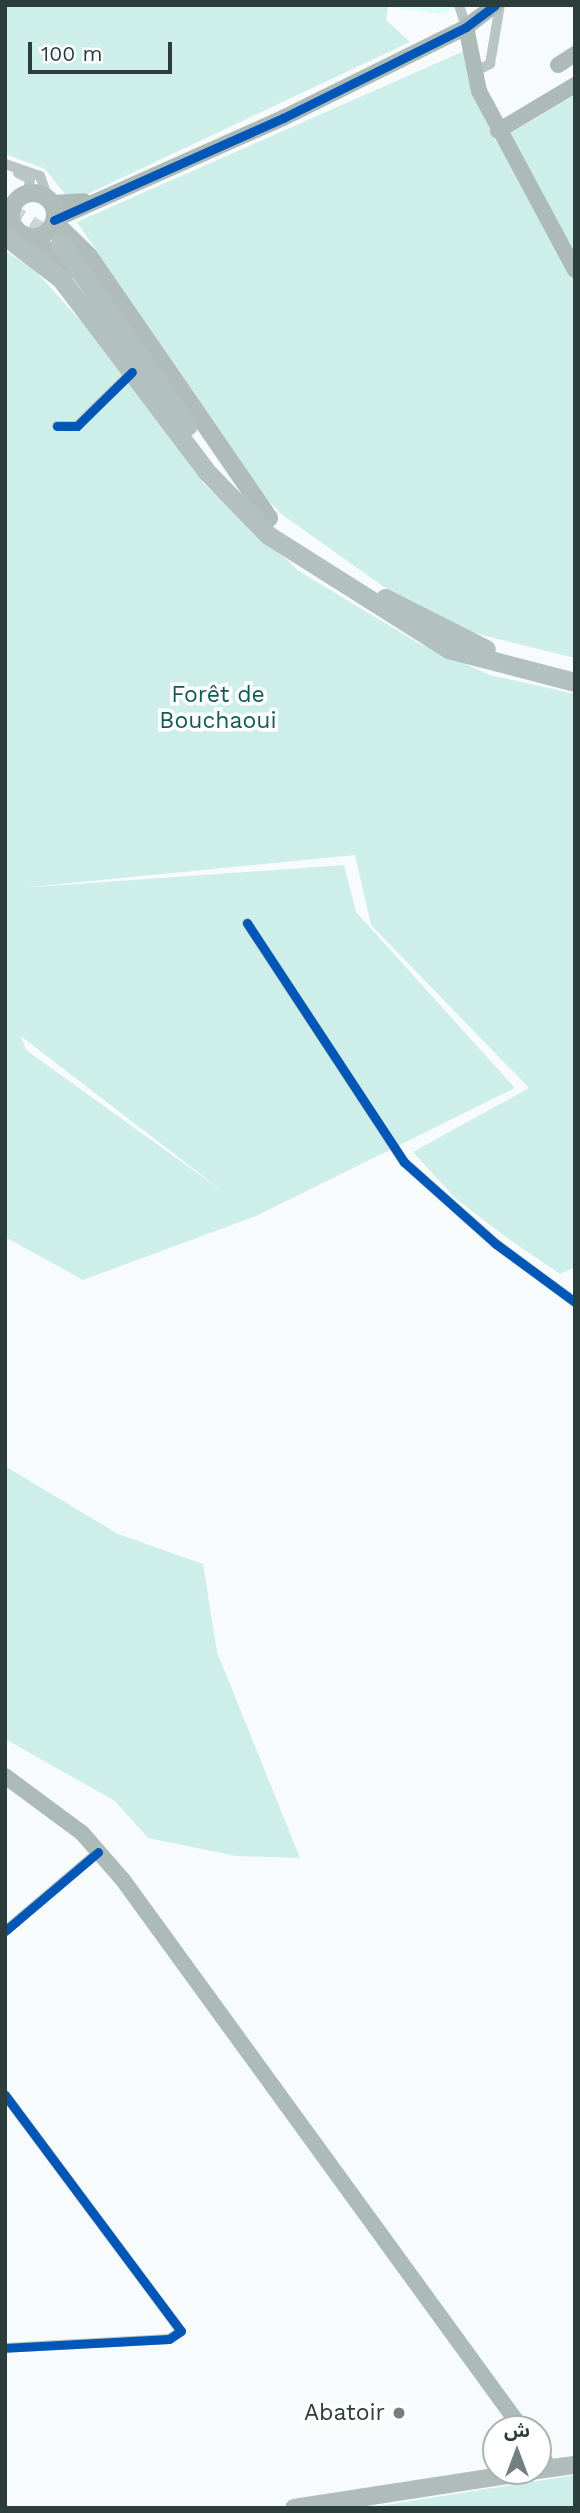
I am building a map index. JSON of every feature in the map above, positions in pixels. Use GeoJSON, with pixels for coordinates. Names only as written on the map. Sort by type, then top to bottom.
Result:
{"type":"FeatureCollection","features":[{"type":"Feature","properties":{"kind":"highway"},"geometry":{"type":"LineString","coordinates":[[15,231],[61,279],[189,448],[268,535],[412,630],[471,658],[575,682]]}},
{"type":"Feature","properties":{"kind":"highway"},"geometry":{"type":"LineString","coordinates":[[60,243],[212,459],[269,518],[319,558],[439,629],[504,655],[575,670]]}},
{"type":"Feature","properties":{"kind":"main road"},"geometry":{"type":"LineString","coordinates":[[15,231],[11,214],[18,194],[52,212],[89,256],[269,518]]}},
{"type":"Feature","properties":{"kind":"main road"},"geometry":{"type":"LineString","coordinates":[[15,231],[45,234],[52,212]]}},
{"type":"Feature","properties":{"kind":"main road"},"geometry":{"type":"LineString","coordinates":[[15,231],[53,250],[83,285],[189,448]]}},
{"type":"Feature","properties":{"kind":"main road"},"geometry":{"type":"LineString","coordinates":[[552,2468],[575,2465]]}},
{"type":"Feature","properties":{"kind":"main road"},"geometry":{"type":"LineString","coordinates":[[294,2508],[482,2479]]}},
{"type":"Feature","properties":{"kind":"street"},"geometry":{"type":"LineString","coordinates":[[459,5],[476,71],[498,131],[575,270]]}},
{"type":"Feature","properties":{"kind":"street"},"geometry":{"type":"LineString","coordinates":[[5,167],[40,176],[52,212],[106,194],[283,118],[466,27],[498,5]]}},
{"type":"Feature","properties":{"kind":"street"},"geometry":{"type":"LineString","coordinates":[[476,71],[490,64],[498,5]]}},
{"type":"Feature","properties":{"kind":"street"},"geometry":{"type":"LineString","coordinates":[[558,65],[575,54]]}},
{"type":"Feature","properties":{"kind":"street"},"geometry":{"type":"LineString","coordinates":[[498,131],[575,85]]}},
{"type":"Feature","properties":{"kind":"street"},"geometry":{"type":"LineString","coordinates":[[5,167],[29,177],[18,194]]}},
{"type":"Feature","properties":{"kind":"street"},"geometry":{"type":"LineString","coordinates":[[57,426],[77,426],[132,372]]}},
{"type":"Feature","properties":{"kind":"street"},"geometry":{"type":"LineString","coordinates":[[247,923],[404,1161],[468,1221],[575,1302]]}},
{"type":"Feature","properties":{"kind":"street"},"geometry":{"type":"LineString","coordinates":[[5,1776],[37,1795],[98,1852],[512,2415]]}},
{"type":"Feature","properties":{"kind":"street"},"geometry":{"type":"LineString","coordinates":[[5,1931],[98,1852]]}},
{"type":"Feature","properties":{"kind":"street"},"geometry":{"type":"LineString","coordinates":[[5,2095],[181,2331],[169,2339],[5,2348]]}},
{"type":"Feature","properties":{"kind":"shaded area"},"geometry":{"type":"Polygon","coordinates":[[[374,5],[465,5],[440,14],[374,5]]]}},
{"type":"Feature","properties":{"kind":"green space"},"geometry":{"type":"Polygon","coordinates":[[[5,5],[374,5],[388,7],[386,20],[410,42],[79,198],[65,194],[45,169],[5,154],[5,5]]]}},
{"type":"Feature","properties":{"kind":"green space"},"geometry":{"type":"Polygon","coordinates":[[[464,51],[472,90],[496,142],[575,95],[575,658],[474,633],[394,594],[284,516],[266,499],[77,222],[464,51]]]}},
{"type":"Feature","properties":{"kind":"green space","name":"Forêt de Bouchaoui"},"geometry":{"type":"Polygon","coordinates":[[[5,251],[34,269],[83,324],[204,484],[299,571],[418,643],[490,675],[575,694],[575,1267],[560,1274],[510,1240],[455,1198],[413,1152],[529,1088],[371,925],[355,855],[20,888],[344,865],[356,912],[515,1088],[256,1216],[83,1280],[5,1237],[5,251]],[[22,1037],[26,1050],[225,1193],[22,1037]]]}},
{"type":"Feature","properties":{"kind":"green space"},"geometry":{"type":"Polygon","coordinates":[[[5,1466],[118,1534],[203,1564],[217,1652],[300,1858],[236,1856],[148,1838],[115,1801],[5,1739],[5,1466]]]}},
{"type":"Feature","properties":{"kind":"green space"},"geometry":{"type":"Polygon","coordinates":[[[575,2475],[575,2508],[367,2508],[512,2485],[552,2485],[552,2479],[575,2475]]]}},
{"type":"Feature","properties":{"kind":"tunnel"},"geometry":{"type":"LineString","coordinates":[[5,209],[60,243]]}},
{"type":"Feature","properties":{"kind":"cycle path"},"geometry":{"type":"LineString","coordinates":[[54,220],[283,118],[466,27],[495,5]]}},
{"type":"Feature","properties":{"kind":"cycle path"},"geometry":{"type":"LineString","coordinates":[[57,426],[77,426],[132,372]]}},
{"type":"Feature","properties":{"kind":"cycle path"},"geometry":{"type":"LineString","coordinates":[[247,923],[404,1162],[496,1244],[575,1302]]}},
{"type":"Feature","properties":{"kind":"cycle path"},"geometry":{"type":"LineString","coordinates":[[5,1931],[98,1852]]}},
{"type":"Feature","properties":{"kind":"cycle path"},"geometry":{"type":"LineString","coordinates":[[5,2095],[181,2331],[169,2339],[5,2348]]}},
{"type":"Feature","properties":{"kind":"place","name":"Abatoir"},"geometry":{"type":"Point","coordinates":[399,2413]}}]}
